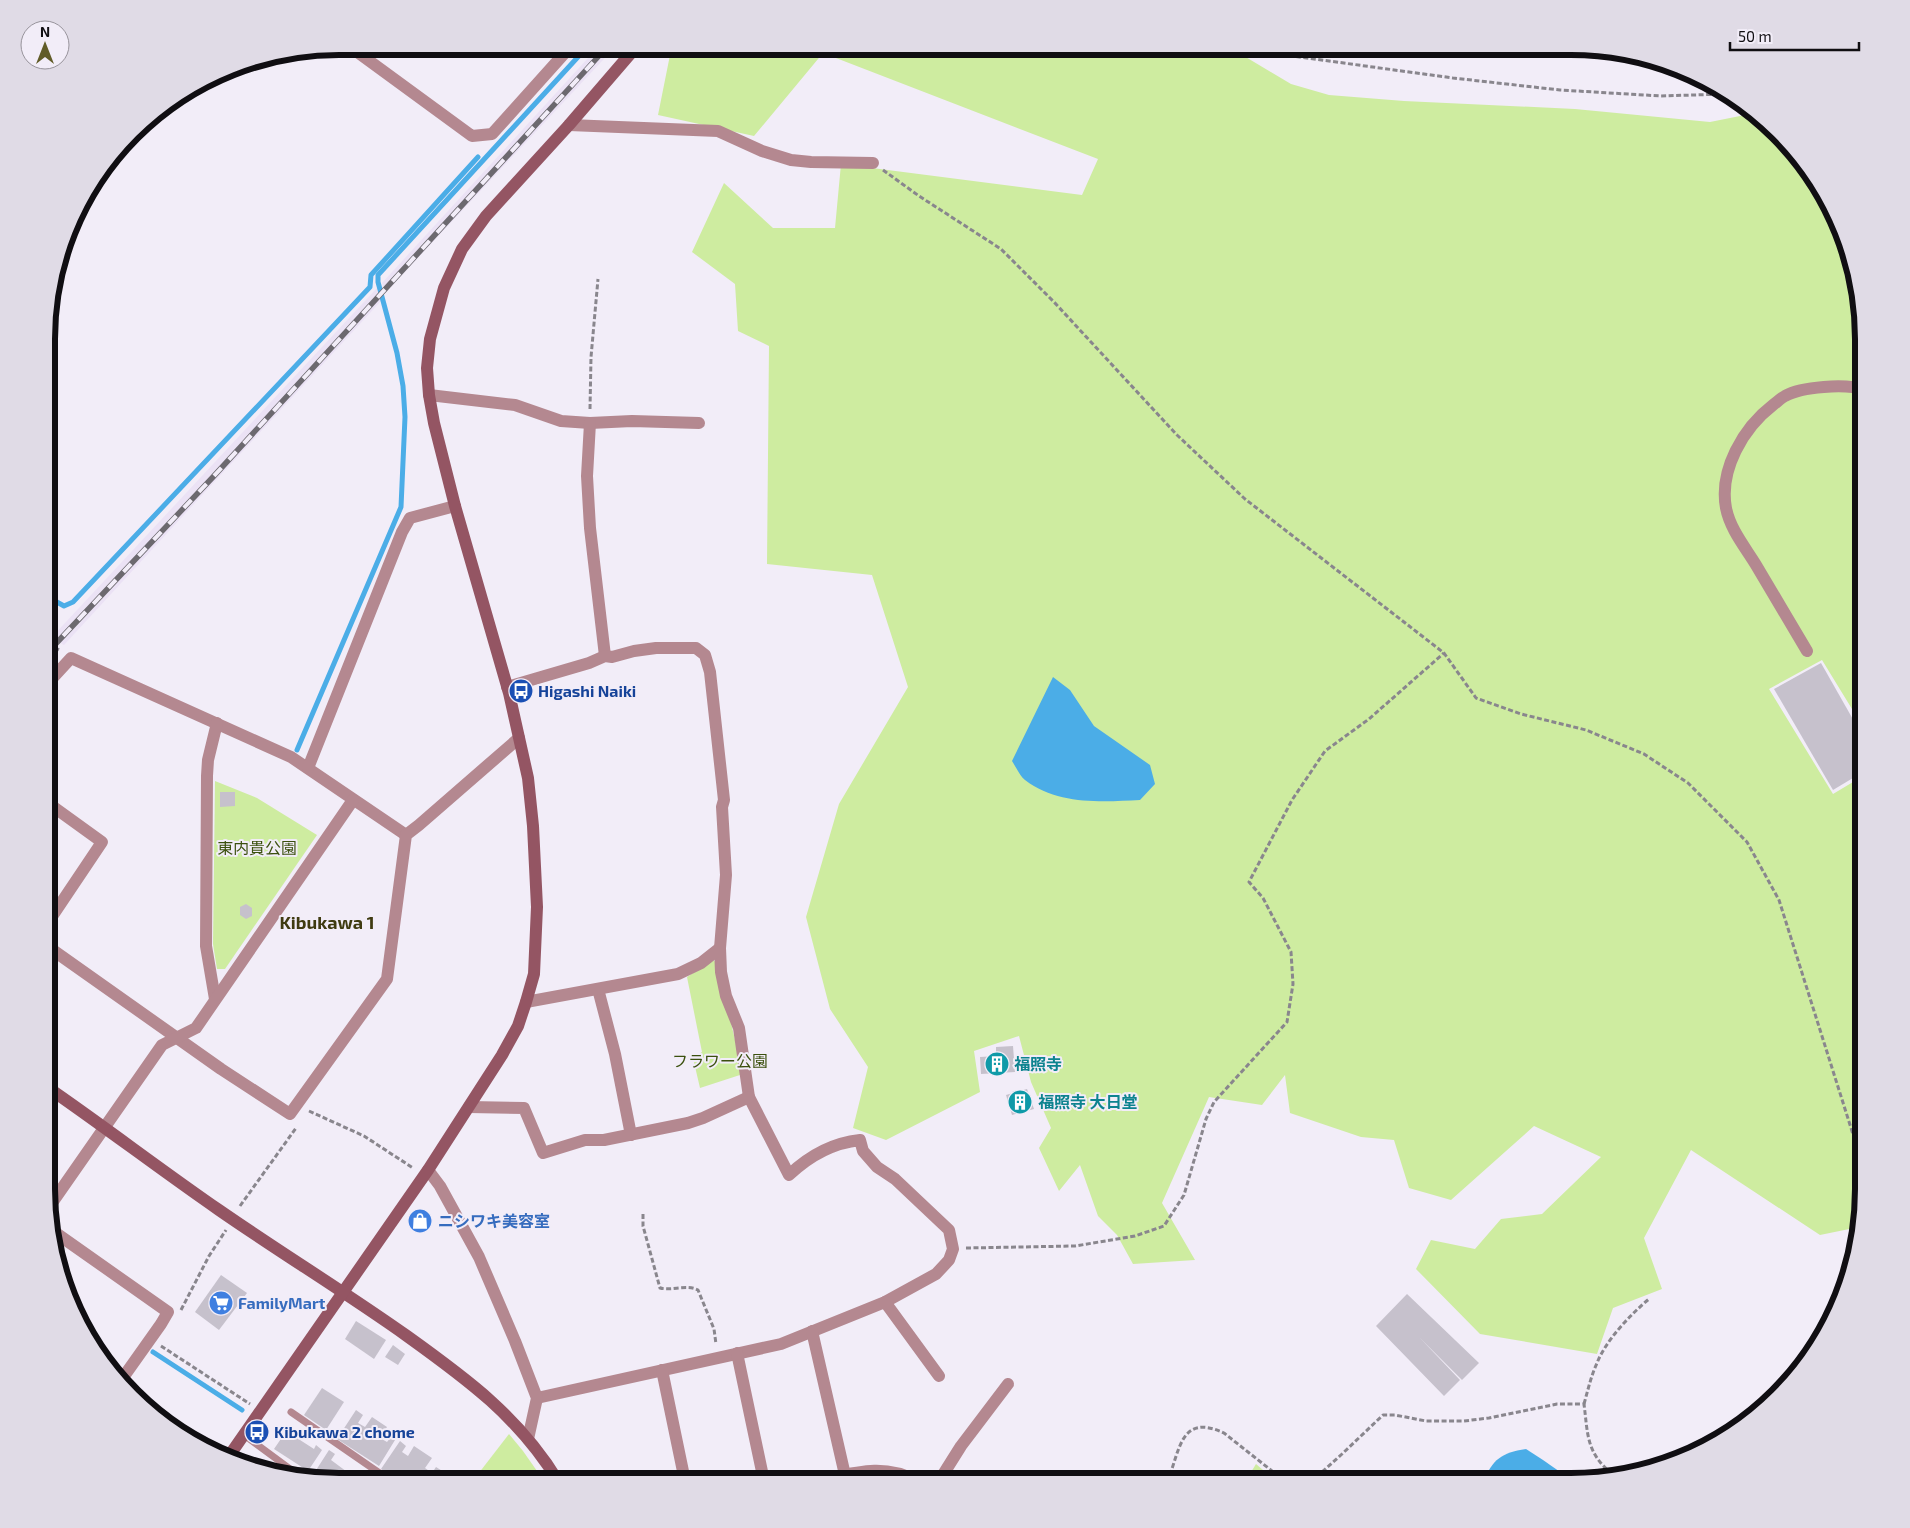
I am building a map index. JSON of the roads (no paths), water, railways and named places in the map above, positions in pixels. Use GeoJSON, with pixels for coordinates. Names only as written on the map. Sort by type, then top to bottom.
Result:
{"type":"FeatureCollection","features":[{"type":"Feature","properties":{"kind":"street"},"geometry":{"type":"LineString","coordinates":[[361,55],[472,136],[492,134],[563,55]]}},
{"type":"Feature","properties":{"kind":"street"},"geometry":{"type":"LineString","coordinates":[[232,1452],[426,1173],[502,1055],[518,1026],[534,974],[536,870],[528,778],[507,687],[455,506],[429,395],[427,368],[430,339],[452,266],[462,249],[486,216],[569,125],[629,55]]}},
{"type":"Feature","properties":{"kind":"street"},"geometry":{"type":"LineString","coordinates":[[569,125],[718,131],[762,151],[791,160],[873,163]]}},
{"type":"Feature","properties":{"kind":"street"},"geometry":{"type":"LineString","coordinates":[[1807,651],[1736,534],[1726,509],[1724,487],[1738,446],[1765,411],[1786,395],[1815,389],[1838,387],[1855,389]]}},
{"type":"Feature","properties":{"kind":"street"},"geometry":{"type":"LineString","coordinates":[[429,395],[515,405],[561,421],[590,423],[632,421],[698,423]]}},
{"type":"Feature","properties":{"kind":"street"},"geometry":{"type":"LineString","coordinates":[[590,423],[587,476],[590,528],[605,656]]}},
{"type":"Feature","properties":{"kind":"street"},"geometry":{"type":"LineString","coordinates":[[308,768],[402,532],[410,518],[455,506]]}},
{"type":"Feature","properties":{"kind":"street"},"geometry":{"type":"LineString","coordinates":[[507,687],[589,663],[605,656],[612,657],[634,651],[679,647],[696,648],[705,655],[713,690],[724,800],[722,807],[726,875],[720,948],[721,972],[726,996],[739,1028],[749,1097],[789,1174],[813,1156],[844,1142],[860,1140],[863,1152],[877,1167],[895,1179],[949,1230],[953,1249],[949,1260],[936,1274],[885,1302],[781,1344],[537,1398]]}},
{"type":"Feature","properties":{"kind":"street"},"geometry":{"type":"LineString","coordinates":[[55,676],[72,658],[217,723],[291,757],[406,835]]}},
{"type":"Feature","properties":{"kind":"street"},"geometry":{"type":"LineString","coordinates":[[215,999],[206,946],[207,776],[208,760],[217,723]]}},
{"type":"Feature","properties":{"kind":"street"},"geometry":{"type":"LineString","coordinates":[[55,951],[221,1069],[294,1109],[386,979],[406,835],[419,826],[519,738]]}},
{"type":"Feature","properties":{"kind":"street"},"geometry":{"type":"LineString","coordinates":[[55,1198],[162,1045],[196,1028],[352,800]]}},
{"type":"Feature","properties":{"kind":"street"},"geometry":{"type":"LineString","coordinates":[[55,808],[102,842],[55,913]]}},
{"type":"Feature","properties":{"kind":"street"},"geometry":{"type":"LineString","coordinates":[[526,1002],[678,974],[701,963],[720,948]]}},
{"type":"Feature","properties":{"kind":"street"},"geometry":{"type":"LineString","coordinates":[[598,990],[615,1054],[630,1135]]}},
{"type":"Feature","properties":{"kind":"street"},"geometry":{"type":"LineString","coordinates":[[55,1092],[106,1127],[219,1210],[344,1292],[467,1379],[528,1438],[552,1473]]}},
{"type":"Feature","properties":{"kind":"street"},"geometry":{"type":"LineString","coordinates":[[469,1106],[524,1108],[543,1154],[585,1140],[604,1140],[688,1123],[749,1097]]}},
{"type":"Feature","properties":{"kind":"street"},"geometry":{"type":"LineString","coordinates":[[426,1173],[440,1186],[479,1257],[537,1398],[528,1438]]}},
{"type":"Feature","properties":{"kind":"street"},"geometry":{"type":"LineString","coordinates":[[59,1236],[168,1312],[162,1324],[124,1375]]}},
{"type":"Feature","properties":{"kind":"street"},"geometry":{"type":"LineString","coordinates":[[885,1302],[939,1376]]}},
{"type":"Feature","properties":{"kind":"street"},"geometry":{"type":"LineString","coordinates":[[812,1331],[845,1473]]}},
{"type":"Feature","properties":{"kind":"street"},"geometry":{"type":"LineString","coordinates":[[737,1353],[762,1473]]}},
{"type":"Feature","properties":{"kind":"street"},"geometry":{"type":"LineString","coordinates":[[662,1370],[683,1473]]}},
{"type":"Feature","properties":{"kind":"street"},"geometry":{"type":"LineString","coordinates":[[944,1473],[961,1446],[1008,1384]]}},
{"type":"Feature","properties":{"kind":"street"},"geometry":{"type":"LineString","coordinates":[[855,1473],[869,1470],[898,1473]]}},
{"type":"Feature","properties":{"kind":"lane"},"geometry":{"type":"LineString","coordinates":[[291,1412],[379,1473]]}},
{"type":"Feature","properties":{"kind":"lane"},"geometry":{"type":"LineString","coordinates":[[244,1435],[290,1469]]}},
{"type":"Feature","properties":{"kind":"water"},"geometry":{"type":"Polygon","coordinates":[[[1053,677],[1070,690],[1094,726],[1150,765],[1155,784],[1140,800],[1095,801],[1066,798],[1038,788],[1021,776],[1012,761],[1053,677]]]}},
{"type":"Feature","properties":{"kind":"water"},"geometry":{"type":"Polygon","coordinates":[[[1526,1449],[1562,1473],[1488,1473],[1499,1458],[1526,1449]]]}},
{"type":"Feature","properties":{"kind":"waterway"},"geometry":{"type":"LineString","coordinates":[[297,750],[401,507],[405,417],[403,386],[397,353],[378,282],[378,275],[580,55]]}},
{"type":"Feature","properties":{"kind":"waterway"},"geometry":{"type":"LineString","coordinates":[[55,601],[64,606],[73,602],[370,287],[371,275],[478,157]]}},
{"type":"Feature","properties":{"kind":"waterway"},"geometry":{"type":"LineString","coordinates":[[153,1352],[242,1410]]}},
{"type":"Feature","properties":{"kind":"railway"},"geometry":{"type":"LineString","coordinates":[[55,645],[213,477],[600,55]]}},
{"type":"Feature","properties":{"kind":"place","name":"Higashi Naiki"},"geometry":{"type":"Point","coordinates":[521,691]}},
{"type":"Feature","properties":{"kind":"place","name":"福照寺"},"geometry":{"type":"Point","coordinates":[997,1064]}},
{"type":"Feature","properties":{"kind":"place","name":"福照寺 大日堂"},"geometry":{"type":"Point","coordinates":[1020,1102]}},
{"type":"Feature","properties":{"kind":"place","name":"ニシワキ美容室"},"geometry":{"type":"Point","coordinates":[420,1221]}},
{"type":"Feature","properties":{"kind":"place","name":"FamilyMart"},"geometry":{"type":"Point","coordinates":[221,1303]}},
{"type":"Feature","properties":{"kind":"place","name":"Kibukawa 2 chome"},"geometry":{"type":"Point","coordinates":[257,1432]}},
{"type":"Feature","properties":{"kind":"district","name":"Kibukawa 1"},"geometry":{"type":"Point","coordinates":[327,923]}},
{"type":"Feature","properties":{"kind":"park label","name":"東内貴公園"},"geometry":{"type":"Point","coordinates":[257,848]}},
{"type":"Feature","properties":{"kind":"park label","name":"フラワー公園"},"geometry":{"type":"Point","coordinates":[720,1061]}}]}
